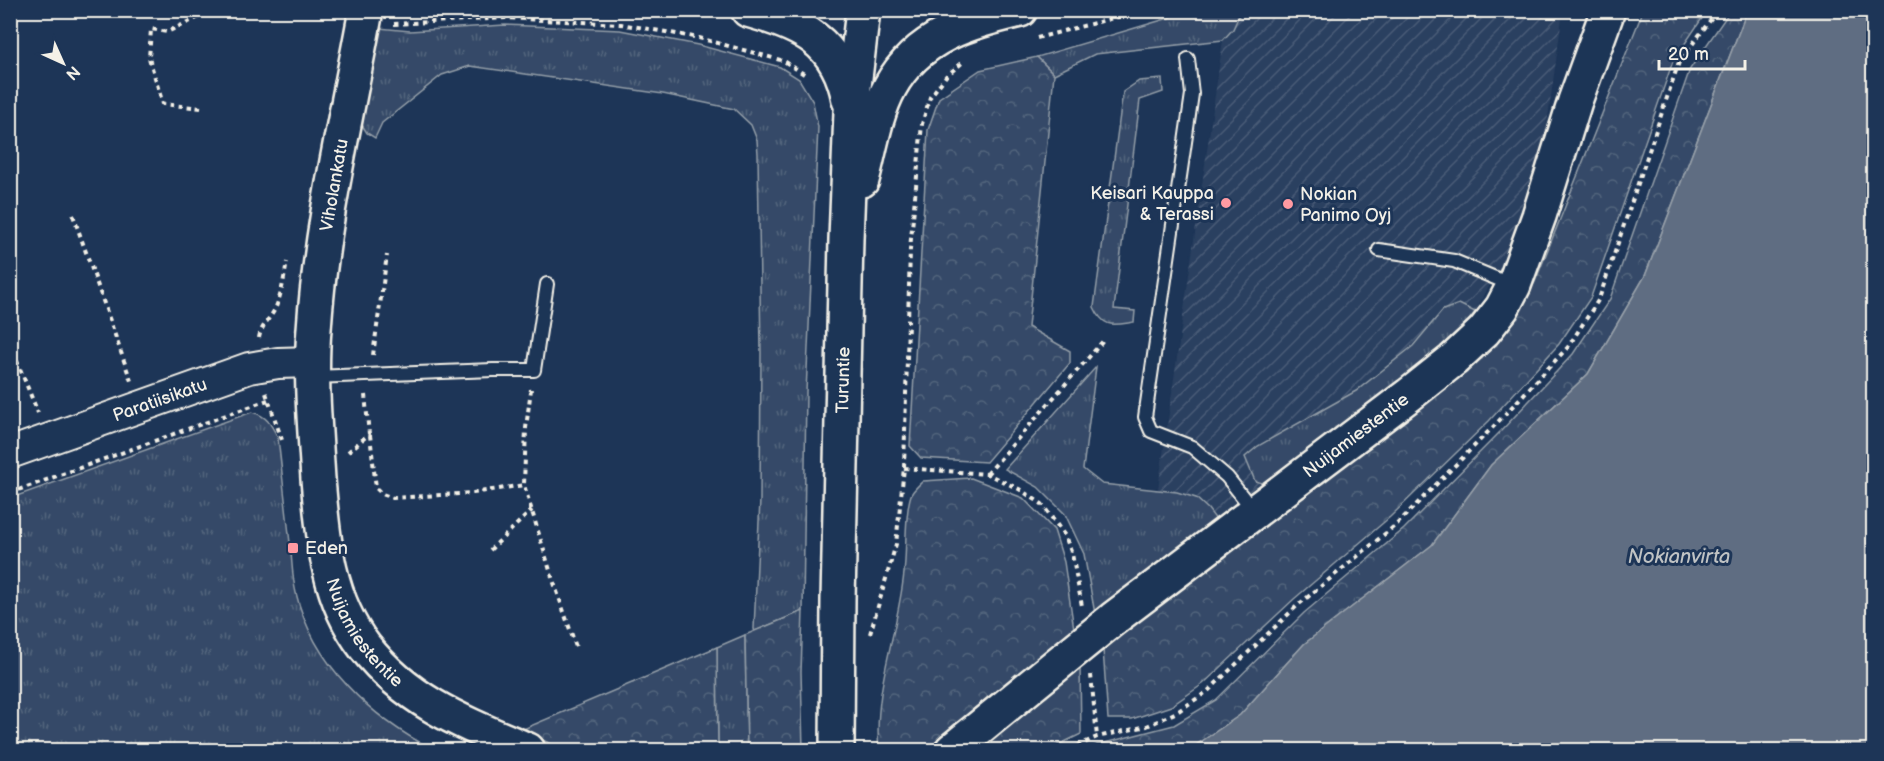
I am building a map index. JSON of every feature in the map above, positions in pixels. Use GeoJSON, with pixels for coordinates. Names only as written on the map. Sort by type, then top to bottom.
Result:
{"type":"FeatureCollection","features":[{"type":"Feature","properties":{"kind":"main road"},"geometry":{"type":"LineString","coordinates":[[748,10],[792,24],[822,45],[838,64],[846,84],[851,112]]}},
{"type":"Feature","properties":{"kind":"main road","name":"Turuntie"},"geometry":{"type":"LineString","coordinates":[[836,746],[846,239],[851,112],[863,10]]}},
{"type":"Feature","properties":{"kind":"main road","name":"Nuijamiestentie"},"geometry":{"type":"LineString","coordinates":[[952,750],[1113,619],[1409,395],[1453,360],[1484,331],[1502,308],[1514,285],[1608,10]]}},
{"type":"Feature","properties":{"kind":"main road","name":"Viholankatu"},"geometry":{"type":"LineString","coordinates":[[313,369],[314,329],[323,253],[366,14]]}},
{"type":"Feature","properties":{"kind":"main road"},"geometry":{"type":"LineString","coordinates":[[846,239],[878,118],[889,88],[907,62],[927,44],[949,31],[973,23],[1028,24]]}},
{"type":"Feature","properties":{"kind":"main road","name":"Nuijamiestentie"},"geometry":{"type":"LineString","coordinates":[[313,369],[315,429],[325,549],[334,588],[353,628],[385,670],[408,690],[448,716],[528,750]]}},
{"type":"Feature","properties":{"kind":"street","name":"Paratiisikatu"},"geometry":{"type":"LineString","coordinates":[[10,453],[249,368],[278,363],[313,369]]}},
{"type":"Feature","properties":{"kind":"lane"},"geometry":{"type":"LineString","coordinates":[[1188,59],[1192,94],[1145,417],[1151,431],[1192,447],[1227,477],[1253,511]]}},
{"type":"Feature","properties":{"kind":"lane"},"geometry":{"type":"LineString","coordinates":[[1379,250],[1454,261],[1514,285]]}},
{"type":"Feature","properties":{"kind":"lane"},"geometry":{"type":"LineString","coordinates":[[313,369],[534,370],[547,284]]}},
{"type":"Feature","properties":{"kind":"path"},"geometry":{"type":"LineString","coordinates":[[201,108],[163,104],[149,58],[151,29],[167,32],[197,18],[204,10]]}},
{"type":"Feature","properties":{"kind":"path"},"geometry":{"type":"LineString","coordinates":[[1028,24],[1125,15],[1134,10]]}},
{"type":"Feature","properties":{"kind":"path"},"geometry":{"type":"LineString","coordinates":[[1069,750],[1096,737],[1147,726],[1176,712],[1208,691],[1298,605],[1397,524],[1568,347],[1599,299],[1679,62],[1718,10]]}},
{"type":"Feature","properties":{"kind":"path"},"geometry":{"type":"LineString","coordinates":[[366,14],[395,24],[505,18],[621,24],[699,38],[784,61],[804,74],[809,82]]}},
{"type":"Feature","properties":{"kind":"path"},"geometry":{"type":"LineString","coordinates":[[869,639],[896,544],[904,468],[910,249],[922,124],[930,97],[946,76],[968,58],[976,44],[973,23]]}},
{"type":"Feature","properties":{"kind":"path"},"geometry":{"type":"LineString","coordinates":[[73,215],[133,387]]}},
{"type":"Feature","properties":{"kind":"path"},"geometry":{"type":"LineString","coordinates":[[987,474],[1103,341]]}},
{"type":"Feature","properties":{"kind":"path"},"geometry":{"type":"LineString","coordinates":[[10,344],[41,420]]}},
{"type":"Feature","properties":{"kind":"path"},"geometry":{"type":"LineString","coordinates":[[534,370],[526,428],[524,485],[576,647]]}},
{"type":"Feature","properties":{"kind":"path"},"geometry":{"type":"LineString","coordinates":[[10,493],[268,400]]}},
{"type":"Feature","properties":{"kind":"path"},"geometry":{"type":"LineString","coordinates":[[369,434],[376,488],[382,494],[393,498],[473,494],[524,485]]}},
{"type":"Feature","properties":{"kind":"path"},"geometry":{"type":"LineString","coordinates":[[904,468],[987,474],[1042,504],[1065,536],[1072,554],[1082,607]]}},
{"type":"Feature","properties":{"kind":"path"},"geometry":{"type":"LineString","coordinates":[[490,550],[532,510]]}},
{"type":"Feature","properties":{"kind":"path"},"geometry":{"type":"LineString","coordinates":[[1091,672],[1096,737]]}},
{"type":"Feature","properties":{"kind":"shaded area"},"geometry":{"type":"Polygon","coordinates":[[[1241,11],[1563,11],[1545,138],[1534,187],[1511,248],[1475,311],[1459,334],[1217,521],[1208,509],[1158,489],[1223,40],[1233,29],[1241,11]]]}},
{"type":"Feature","properties":{"kind":"green space"},"geometry":{"type":"Polygon","coordinates":[[[1180,11],[1241,11],[1233,29],[1223,40],[1095,54],[1054,74],[1037,57],[1169,18],[1180,11]]]}},
{"type":"Feature","properties":{"kind":"green space"},"geometry":{"type":"Polygon","coordinates":[[[1643,11],[1707,11],[1673,61],[1591,297],[1559,344],[1489,421],[1390,517],[1294,599],[1203,684],[1171,706],[1132,719],[1108,719],[1103,649],[1449,384],[1513,319],[1535,282],[1643,11]]]}},
{"type":"Feature","properties":{"kind":"green space"},"geometry":{"type":"Polygon","coordinates":[[[1730,11],[1747,11],[1645,276],[1588,374],[1491,465],[1432,545],[1304,644],[1240,715],[1189,750],[1086,750],[1097,745],[1174,725],[1216,700],[1304,613],[1404,529],[1573,354],[1610,299],[1690,69],[1730,11]]]}},
{"type":"Feature","properties":{"kind":"green space"},"geometry":{"type":"Polygon","coordinates":[[[505,25],[620,30],[698,45],[780,67],[799,79],[813,102],[818,127],[806,392],[803,611],[755,631],[754,629],[760,500],[761,353],[758,154],[757,140],[751,125],[734,109],[663,94],[470,66],[442,75],[382,123],[375,138],[367,133],[359,120],[379,28],[410,31],[505,25]]]}},
{"type":"Feature","properties":{"kind":"green space"},"geometry":{"type":"Polygon","coordinates":[[[1037,57],[1054,74],[1028,327],[1070,351],[1070,363],[986,462],[921,458],[910,446],[928,130],[939,98],[980,70],[1037,57]]]}},
{"type":"Feature","properties":{"kind":"green space"},"geometry":{"type":"Polygon","coordinates":[[[1162,79],[1163,92],[1140,100],[1114,309],[1135,311],[1134,322],[1110,324],[1102,319],[1094,307],[1123,92],[1139,81],[1162,79]]]}},
{"type":"Feature","properties":{"kind":"green space"},"geometry":{"type":"Polygon","coordinates":[[[1459,304],[1475,312],[1459,334],[1421,370],[1266,484],[1255,481],[1245,457],[1258,446],[1356,391],[1413,346],[1443,310],[1459,304]]]}},
{"type":"Feature","properties":{"kind":"green space"},"geometry":{"type":"Polygon","coordinates":[[[1096,367],[1083,469],[1102,484],[1177,492],[1196,498],[1217,521],[1095,614],[1084,554],[1065,514],[1038,487],[1005,469],[1096,367]]]}},
{"type":"Feature","properties":{"kind":"green space"},"geometry":{"type":"Polygon","coordinates":[[[252,412],[268,421],[278,438],[296,593],[304,619],[316,643],[348,686],[367,705],[388,722],[434,750],[11,750],[11,498],[252,412]]]}},
{"type":"Feature","properties":{"kind":"green space"},"geometry":{"type":"Polygon","coordinates":[[[971,478],[1023,498],[1054,530],[1064,562],[1074,629],[963,725],[930,750],[879,750],[880,705],[901,595],[907,513],[911,495],[923,481],[971,478]]]}},
{"type":"Feature","properties":{"kind":"green space"},"geometry":{"type":"Polygon","coordinates":[[[803,611],[801,672],[803,750],[747,750],[745,635],[803,611]]]}},
{"type":"Feature","properties":{"kind":"green space"},"geometry":{"type":"Polygon","coordinates":[[[745,635],[747,750],[718,750],[717,647],[745,635]]]}},
{"type":"Feature","properties":{"kind":"green space"},"geometry":{"type":"Polygon","coordinates":[[[717,647],[718,750],[564,750],[521,730],[717,647]]]}},
{"type":"Feature","properties":{"kind":"green space"},"geometry":{"type":"Polygon","coordinates":[[[1080,666],[1081,734],[1048,750],[982,750],[1080,666]]]}},
{"type":"Feature","properties":{"kind":"water","name":"Nokianvirta"},"geometry":{"type":"Polygon","coordinates":[[[1747,11],[1873,11],[1873,750],[1189,750],[1240,715],[1304,644],[1432,545],[1491,465],[1588,374],[1645,276],[1747,11]]]}},
{"type":"Feature","properties":{"kind":"place","name":"Keisari Kauppa & Terassi"},"geometry":{"type":"Point","coordinates":[1226,203]}},
{"type":"Feature","properties":{"kind":"place","name":"Nokian Panimo Oyj"},"geometry":{"type":"Point","coordinates":[1288,204]}},
{"type":"Feature","properties":{"kind":"place","name":"Eden"},"geometry":{"type":"Point","coordinates":[293,548]}}]}
